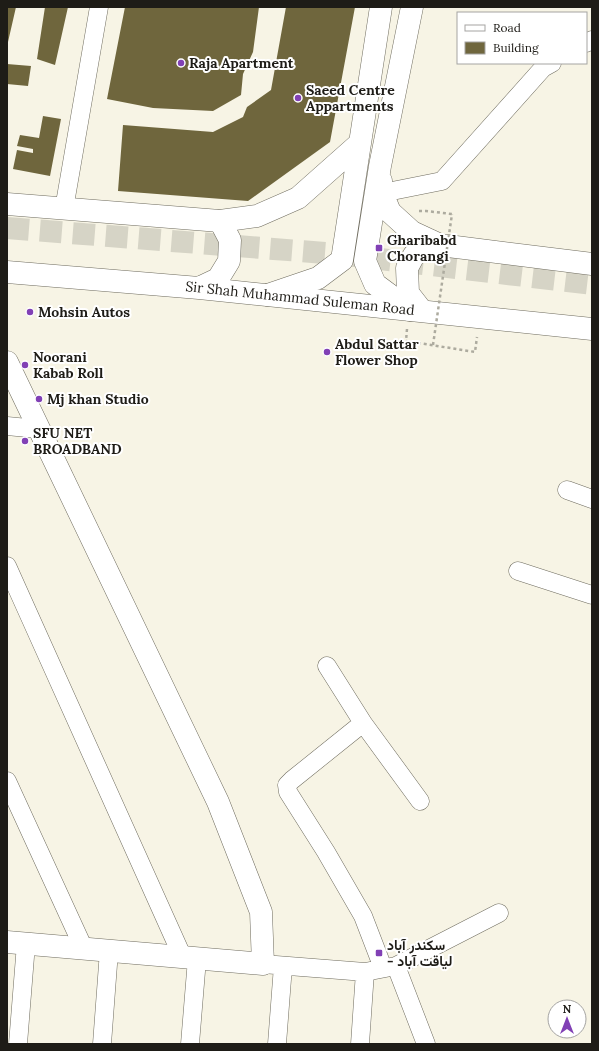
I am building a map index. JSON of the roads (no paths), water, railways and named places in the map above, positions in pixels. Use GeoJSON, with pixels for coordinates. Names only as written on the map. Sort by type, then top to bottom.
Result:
{"type":"FeatureCollection","features":[{"type":"Feature","properties":{"kind":"main road"},"geometry":{"type":"LineString","coordinates":[[268,295],[318,278],[342,260],[381,7]]}},
{"type":"Feature","properties":{"kind":"main road"},"geometry":{"type":"LineString","coordinates":[[412,7],[380,166],[365,261],[374,284],[416,310]]}},
{"type":"Feature","properties":{"kind":"main road"},"geometry":{"type":"LineString","coordinates":[[7,204],[220,221],[257,216],[298,198],[360,143]]}},
{"type":"Feature","properties":{"kind":"main road"},"geometry":{"type":"LineString","coordinates":[[380,166],[382,193],[390,212],[412,232],[430,241],[447,246],[592,264]]}},
{"type":"Feature","properties":{"kind":"main road"},"geometry":{"type":"LineString","coordinates":[[199,288],[218,279],[229,261],[230,240],[220,221]]}},
{"type":"Feature","properties":{"kind":"main road"},"geometry":{"type":"LineString","coordinates":[[416,310],[408,293],[407,268],[414,255],[430,241]]}},
{"type":"Feature","properties":{"kind":"main road","name":"Sir Shah Muhammad Suleman Road"},"geometry":{"type":"LineString","coordinates":[[7,272],[199,288],[592,329]]}},
{"type":"Feature","properties":{"kind":"main road"},"geometry":{"type":"LineString","coordinates":[[7,362],[218,802],[261,912],[273,965],[17,943]]}},
{"type":"Feature","properties":{"kind":"street"},"geometry":{"type":"LineString","coordinates":[[64,209],[98,7]]}},
{"type":"Feature","properties":{"kind":"street"},"geometry":{"type":"LineString","coordinates":[[382,193],[442,181],[543,68],[550,64]]}},
{"type":"Feature","properties":{"kind":"street"},"geometry":{"type":"LineString","coordinates":[[7,426],[38,429]]}},
{"type":"Feature","properties":{"kind":"street"},"geometry":{"type":"LineString","coordinates":[[567,490],[592,499]]}},
{"type":"Feature","properties":{"kind":"street"},"geometry":{"type":"LineString","coordinates":[[7,566],[190,958],[190,1044]]}},
{"type":"Feature","properties":{"kind":"street"},"geometry":{"type":"LineString","coordinates":[[518,571],[592,596]]}},
{"type":"Feature","properties":{"kind":"street"},"geometry":{"type":"LineString","coordinates":[[327,666],[363,723],[420,800]]}},
{"type":"Feature","properties":{"kind":"street"},"geometry":{"type":"LineString","coordinates":[[363,723],[292,780],[287,786],[288,792],[326,852],[363,916],[426,1044]]}},
{"type":"Feature","properties":{"kind":"street"},"geometry":{"type":"LineString","coordinates":[[7,781],[84,949]]}},
{"type":"Feature","properties":{"kind":"street"},"geometry":{"type":"LineString","coordinates":[[277,1044],[273,965],[365,972],[389,967],[499,913]]}},
{"type":"Feature","properties":{"kind":"street"},"geometry":{"type":"LineString","coordinates":[[17,943],[18,1044]]}},
{"type":"Feature","properties":{"kind":"street"},"geometry":{"type":"LineString","coordinates":[[102,1044],[109,951]]}},
{"type":"Feature","properties":{"kind":"street"},"geometry":{"type":"LineString","coordinates":[[360,1044],[365,972]]}},
{"type":"Feature","properties":{"kind":"tunnel"},"geometry":{"type":"LineString","coordinates":[[7,228],[338,254],[592,284]]}},
{"type":"Feature","properties":{"kind":"place","name":"Raja Apartment"},"geometry":{"type":"Point","coordinates":[181,63]}},
{"type":"Feature","properties":{"kind":"place","name":"Saeed Centre Appartments"},"geometry":{"type":"Point","coordinates":[298,98]}},
{"type":"Feature","properties":{"kind":"place","name":"Gharibabd Chorangi"},"geometry":{"type":"Point","coordinates":[379,248]}},
{"type":"Feature","properties":{"kind":"place","name":"Mohsin Autos"},"geometry":{"type":"Point","coordinates":[30,312]}},
{"type":"Feature","properties":{"kind":"place","name":"Abdul Sattar Flower Shop"},"geometry":{"type":"Point","coordinates":[327,352]}},
{"type":"Feature","properties":{"kind":"place","name":"Noorani Kabab Roll"},"geometry":{"type":"Point","coordinates":[25,365]}},
{"type":"Feature","properties":{"kind":"place","name":"Mj khan Studio"},"geometry":{"type":"Point","coordinates":[39,399]}},
{"type":"Feature","properties":{"kind":"place","name":"SFU NET BROADBAND"},"geometry":{"type":"Point","coordinates":[25,441]}},
{"type":"Feature","properties":{"kind":"place","name":"سکندر آباد - لیاقت آباد"},"geometry":{"type":"Point","coordinates":[379,953]}}]}
